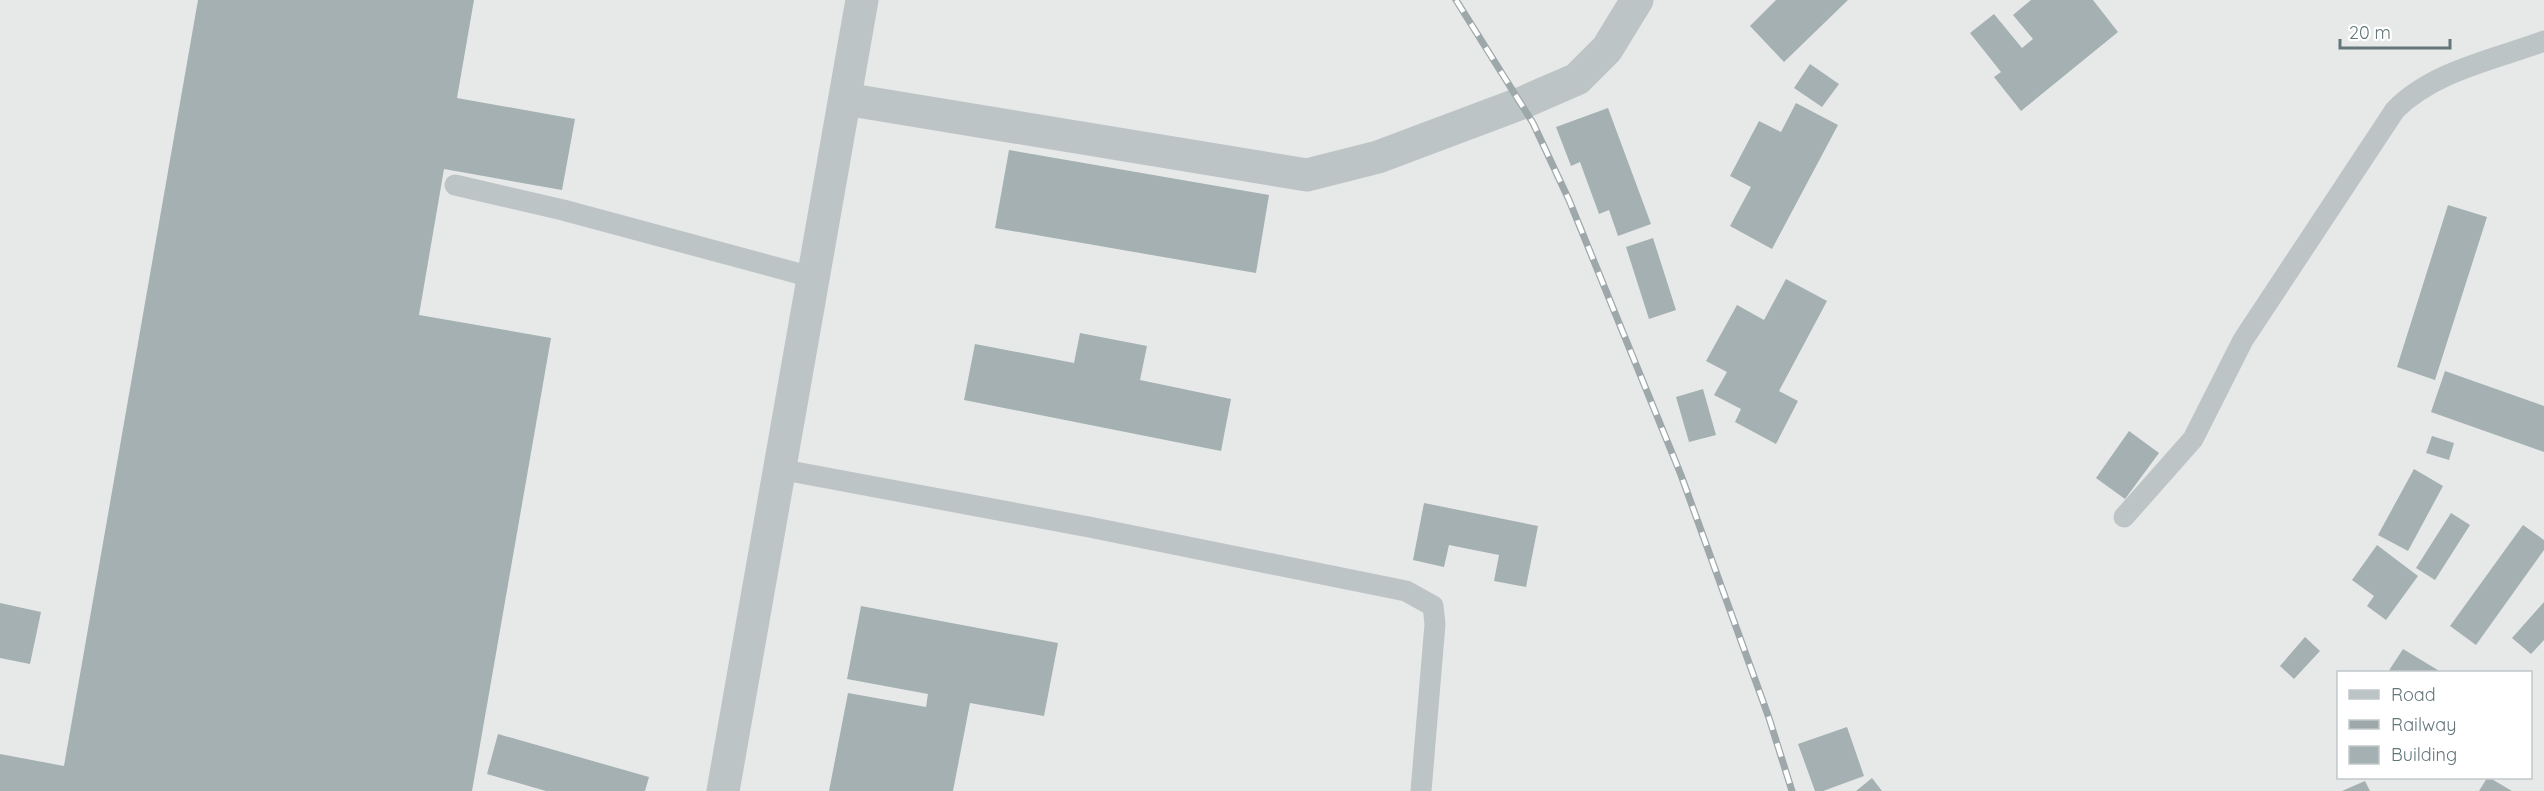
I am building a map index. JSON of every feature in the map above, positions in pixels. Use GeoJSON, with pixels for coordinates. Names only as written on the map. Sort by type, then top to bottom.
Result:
{"type":"FeatureCollection","features":[{"type":"Feature","properties":{"kind":"street"},"geometry":{"type":"LineString","coordinates":[[723,791],[862,0]]}},
{"type":"Feature","properties":{"kind":"street"},"geometry":{"type":"LineString","coordinates":[[845,99],[1307,175],[1378,157],[1522,103],[1577,79],[1607,49],[1636,0]]}},
{"type":"Feature","properties":{"kind":"lane"},"geometry":{"type":"LineString","coordinates":[[2124,518],[2193,439],[2243,340],[2395,110],[2411,94],[2436,80],[2544,41]]}},
{"type":"Feature","properties":{"kind":"lane"},"geometry":{"type":"LineString","coordinates":[[455,185],[574,213],[814,278]]}},
{"type":"Feature","properties":{"kind":"lane"},"geometry":{"type":"LineString","coordinates":[[779,469],[1089,527],[1406,591],[1420,597],[1433,606],[1435,624],[1421,791]]}},
{"type":"Feature","properties":{"kind":"shaded area"},"geometry":{"type":"Polygon","coordinates":[[[0,0],[2544,0],[2544,791],[0,791],[0,0]]]}},
{"type":"Feature","properties":{"kind":"building"},"geometry":{"type":"Polygon","coordinates":[[[198,0],[474,0],[457,98],[575,119],[562,190],[444,169],[419,315],[551,338],[472,791],[0,791],[0,754],[64,766],[198,0]]]}},
{"type":"Feature","properties":{"kind":"building"},"geometry":{"type":"Polygon","coordinates":[[[1776,0],[1848,0],[1784,62],[1750,26],[1776,0]]]}},
{"type":"Feature","properties":{"kind":"building"},"geometry":{"type":"Polygon","coordinates":[[[2031,0],[2093,0],[2118,32],[2021,111],[1994,77],[2001,72],[1970,33],[1994,14],[2022,48],[2033,39],[2013,15],[2031,0]]]}},
{"type":"Feature","properties":{"kind":"building"},"geometry":{"type":"Polygon","coordinates":[[[1810,64],[1839,84],[1822,107],[1794,88],[1810,64]]]}},
{"type":"Feature","properties":{"kind":"building"},"geometry":{"type":"Polygon","coordinates":[[[1796,103],[1838,125],[1772,249],[1730,226],[1751,187],[1730,176],[1759,121],[1781,132],[1796,103]]]}},
{"type":"Feature","properties":{"kind":"building"},"geometry":{"type":"Polygon","coordinates":[[[1608,108],[1651,224],[1618,236],[1609,210],[1599,214],[1580,162],[1571,166],[1556,127],[1608,108]]]}},
{"type":"Feature","properties":{"kind":"building"},"geometry":{"type":"Polygon","coordinates":[[[1009,150],[1269,195],[1256,273],[995,228],[1009,150]]]}},
{"type":"Feature","properties":{"kind":"building"},"geometry":{"type":"Polygon","coordinates":[[[2448,205],[2487,217],[2435,380],[2397,367],[2448,205]]]}},
{"type":"Feature","properties":{"kind":"building"},"geometry":{"type":"Polygon","coordinates":[[[1653,238],[1676,310],[1649,319],[1626,247],[1653,238]]]}},
{"type":"Feature","properties":{"kind":"building"},"geometry":{"type":"Polygon","coordinates":[[[1786,279],[1827,301],[1779,391],[1798,401],[1776,444],[1735,422],[1741,409],[1714,395],[1727,372],[1706,361],[1737,305],[1764,320],[1786,279]]]}},
{"type":"Feature","properties":{"kind":"building"},"geometry":{"type":"Polygon","coordinates":[[[1080,333],[1147,346],[1140,380],[1231,399],[1221,451],[964,400],[975,344],[1074,363],[1080,333]]]}},
{"type":"Feature","properties":{"kind":"building"},"geometry":{"type":"Polygon","coordinates":[[[2445,371],[2544,406],[2544,452],[2431,412],[2445,371]]]}},
{"type":"Feature","properties":{"kind":"building"},"geometry":{"type":"Polygon","coordinates":[[[1703,389],[1716,435],[1689,442],[1676,397],[1703,389]]]}},
{"type":"Feature","properties":{"kind":"building"},"geometry":{"type":"Polygon","coordinates":[[[2129,431],[2159,453],[2125,499],[2096,478],[2129,431]]]}},
{"type":"Feature","properties":{"kind":"building"},"geometry":{"type":"Polygon","coordinates":[[[2432,436],[2454,443],[2449,460],[2426,453],[2432,436]]]}},
{"type":"Feature","properties":{"kind":"building"},"geometry":{"type":"Polygon","coordinates":[[[2414,469],[2443,486],[2408,551],[2378,535],[2414,469]]]}},
{"type":"Feature","properties":{"kind":"building"},"geometry":{"type":"Polygon","coordinates":[[[1424,503],[1538,526],[1526,587],[1494,581],[1499,555],[1449,545],[1444,567],[1413,560],[1424,503]]]}},
{"type":"Feature","properties":{"kind":"building"},"geometry":{"type":"Polygon","coordinates":[[[2451,513],[2470,525],[2435,580],[2416,568],[2451,513]]]}},
{"type":"Feature","properties":{"kind":"building"},"geometry":{"type":"Polygon","coordinates":[[[2523,525],[2544,540],[2544,550],[2476,645],[2450,626],[2523,525]]]}},
{"type":"Feature","properties":{"kind":"building"},"geometry":{"type":"Polygon","coordinates":[[[2377,545],[2418,576],[2386,620],[2367,606],[2374,596],[2352,580],[2377,545]]]}},
{"type":"Feature","properties":{"kind":"building"},"geometry":{"type":"Polygon","coordinates":[[[2544,602],[2544,640],[2531,654],[2512,638],[2544,602]]]}},
{"type":"Feature","properties":{"kind":"building"},"geometry":{"type":"Polygon","coordinates":[[[0,603],[41,612],[30,664],[0,658],[0,603]]]}},
{"type":"Feature","properties":{"kind":"building"},"geometry":{"type":"Polygon","coordinates":[[[861,606],[1058,643],[1044,716],[970,703],[953,791],[829,791],[848,693],[926,707],[928,694],[847,679],[861,606]]]}},
{"type":"Feature","properties":{"kind":"building"},"geometry":{"type":"Polygon","coordinates":[[[2305,637],[2320,651],[2294,679],[2280,666],[2305,637]]]}},
{"type":"Feature","properties":{"kind":"building"},"geometry":{"type":"Polygon","coordinates":[[[2403,649],[2439,671],[2389,671],[2403,649]]]}},
{"type":"Feature","properties":{"kind":"building"},"geometry":{"type":"Polygon","coordinates":[[[1847,727],[1864,776],[1823,791],[1815,791],[1798,744],[1847,727]]]}},
{"type":"Feature","properties":{"kind":"building"},"geometry":{"type":"Polygon","coordinates":[[[498,734],[649,777],[645,791],[546,791],[487,774],[498,734]]]}},
{"type":"Feature","properties":{"kind":"building"},"geometry":{"type":"Polygon","coordinates":[[[1872,778],[1882,791],[1856,791],[1872,778]]]}},
{"type":"Feature","properties":{"kind":"building"},"geometry":{"type":"Polygon","coordinates":[[[2486,779],[2492,779],[2512,791],[2479,791],[2486,779]]]}},
{"type":"Feature","properties":{"kind":"building"},"geometry":{"type":"Polygon","coordinates":[[[2365,781],[2370,791],[2342,791],[2365,781]]]}},
{"type":"Feature","properties":{"kind":"railway"},"geometry":{"type":"LineString","coordinates":[[1456,0],[1533,123],[1569,200],[1681,475],[1769,718],[1792,791]]}}]}
